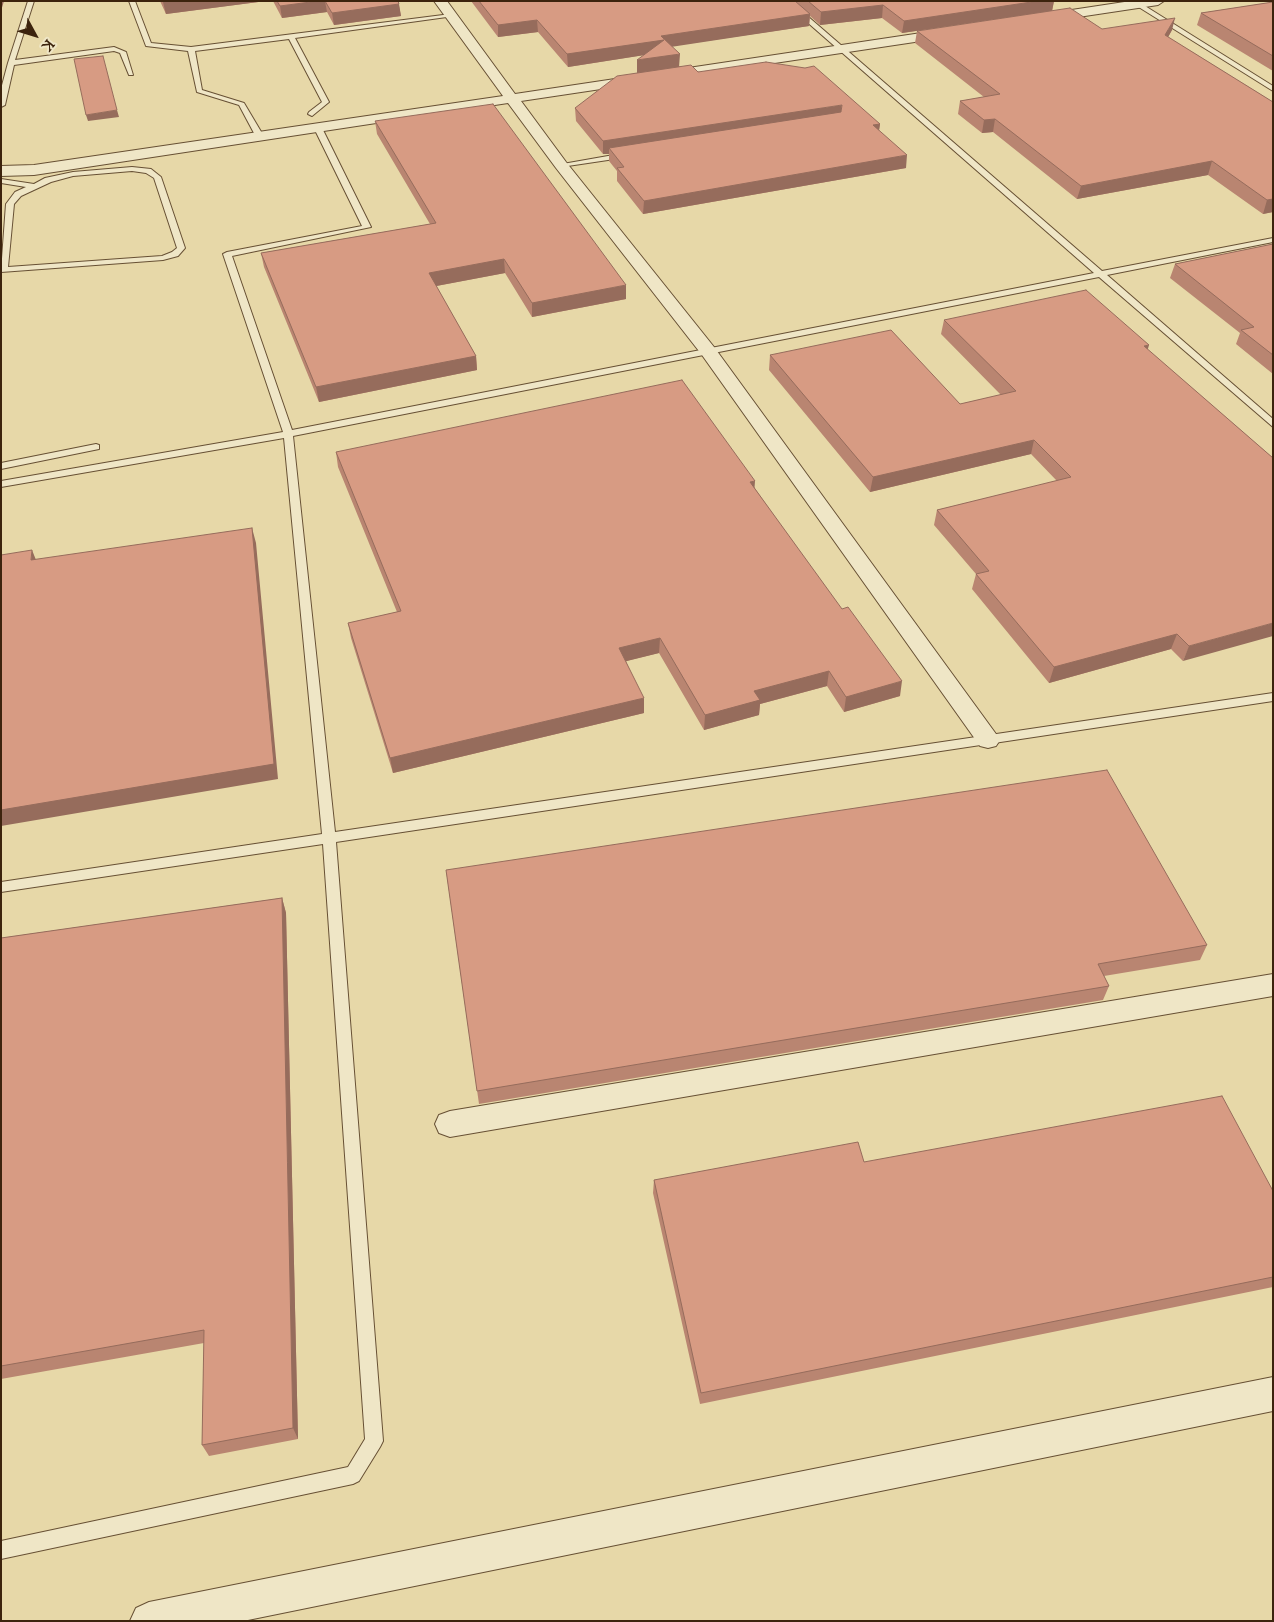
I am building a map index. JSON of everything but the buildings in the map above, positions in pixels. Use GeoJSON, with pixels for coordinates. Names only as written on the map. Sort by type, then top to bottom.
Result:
{"type":"FeatureCollection","features":[{"type":"Feature","properties":{"kind":"street"},"geometry":{"type":"LineString","coordinates":[[440,1],[561,165],[708,351],[988,740]]}},
{"type":"Feature","properties":{"kind":"street"},"geometry":{"type":"LineString","coordinates":[[1037,8],[1086,1]]}},
{"type":"Feature","properties":{"kind":"street"},"geometry":{"type":"LineString","coordinates":[[1028,21],[1134,3],[1158,1]]}},
{"type":"Feature","properties":{"kind":"street"},"geometry":{"type":"LineString","coordinates":[[1,158],[5,162],[1,170],[34,170],[259,135],[315,120],[509,92],[841,49],[958,25],[829,38],[509,92]]}},
{"type":"Feature","properties":{"kind":"street"},"geometry":{"type":"LineString","coordinates":[[295,117],[315,120]]}},
{"type":"Feature","properties":{"kind":"street"},"geometry":{"type":"LineString","coordinates":[[247,123],[269,120]]}},
{"type":"Feature","properties":{"kind":"street"},"geometry":{"type":"LineString","coordinates":[[450,1124],[1273,985]]}},
{"type":"Feature","properties":{"kind":"street"},"geometry":{"type":"LineString","coordinates":[[149,1621],[1273,1394]]}},
{"type":"Feature","properties":{"kind":"lane"},"geometry":{"type":"LineString","coordinates":[[1,105],[11,62],[31,1]]}},
{"type":"Feature","properties":{"kind":"lane"},"geometry":{"type":"LineString","coordinates":[[132,1],[148,45],[191,49],[451,16]]}},
{"type":"Feature","properties":{"kind":"lane"},"geometry":{"type":"LineString","coordinates":[[786,1],[1099,275],[1273,424]]}},
{"type":"Feature","properties":{"kind":"lane"},"geometry":{"type":"LineString","coordinates":[[1134,3],[1273,89]]}},
{"type":"Feature","properties":{"kind":"lane"},"geometry":{"type":"LineString","coordinates":[[1,1550],[353,1475],[374,1442],[328,839],[288,434],[227,254],[367,227],[315,120],[326,102],[291,37]]}},
{"type":"Feature","properties":{"kind":"lane"},"geometry":{"type":"LineString","coordinates":[[11,62],[114,49],[123,52],[131,74]]}},
{"type":"Feature","properties":{"kind":"lane"},"geometry":{"type":"LineString","coordinates":[[191,49],[199,91],[242,104],[247,123],[259,135]]}},
{"type":"Feature","properties":{"kind":"lane"},"geometry":{"type":"LineString","coordinates":[[561,165],[630,154]]}},
{"type":"Feature","properties":{"kind":"lane"},"geometry":{"type":"LineString","coordinates":[[132,169],[148,171],[158,177],[181,248],[174,254],[163,258],[3,270],[10,204],[18,194],[33,186],[73,174],[132,169]]}},
{"type":"Feature","properties":{"kind":"lane"},"geometry":{"type":"LineString","coordinates":[[1,181],[33,186]]}},
{"type":"Feature","properties":{"kind":"lane"},"geometry":{"type":"LineString","coordinates":[[1,484],[288,434],[1273,240]]}},
{"type":"Feature","properties":{"kind":"lane"},"geometry":{"type":"LineString","coordinates":[[1,466],[96,446]]}},
{"type":"Feature","properties":{"kind":"lane"},"geometry":{"type":"LineString","coordinates":[[1,887],[1273,697]]}}]}
